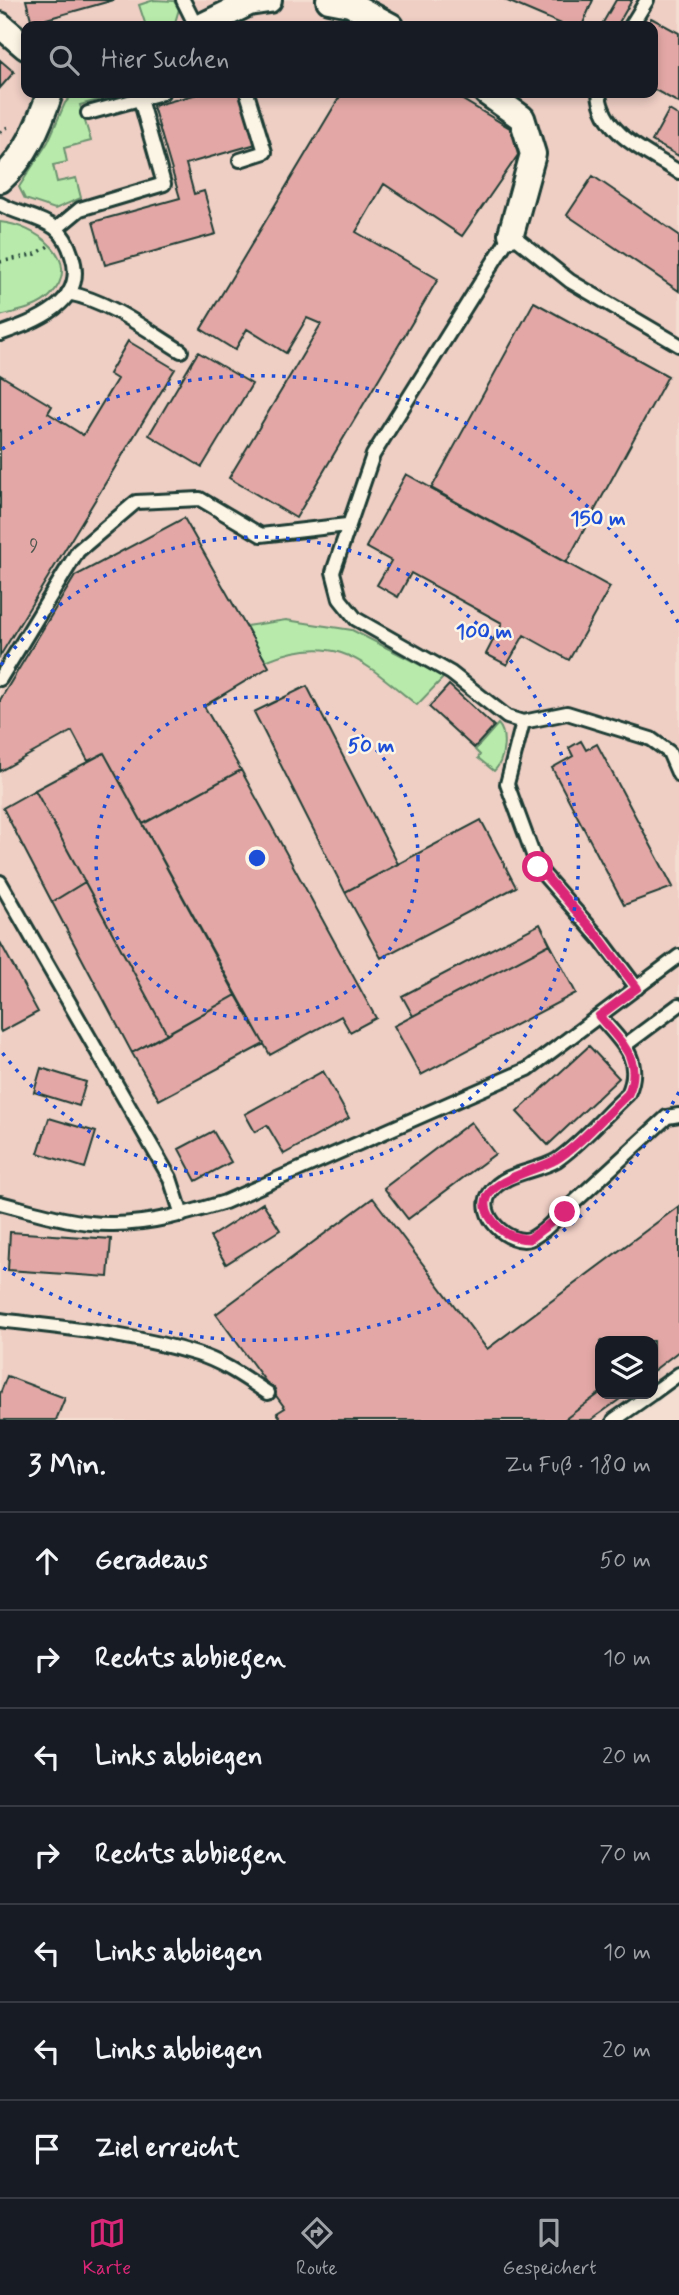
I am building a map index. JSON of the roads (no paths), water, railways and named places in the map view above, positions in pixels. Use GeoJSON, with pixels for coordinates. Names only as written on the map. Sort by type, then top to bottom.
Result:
{"type":"FeatureCollection","features":[{"type":"Feature","properties":{"kind":"street"},"geometry":{"type":"LineString","coordinates":[[212,21],[249,3],[269,0]]}},
{"type":"Feature","properties":{"kind":"street"},"geometry":{"type":"LineString","coordinates":[[329,0],[350,4],[382,21]]}},
{"type":"Feature","properties":{"kind":"street"},"geometry":{"type":"LineString","coordinates":[[0,25],[21,43]]}},
{"type":"Feature","properties":{"kind":"street"},"geometry":{"type":"LineString","coordinates":[[0,180],[13,169],[27,147],[48,98]]}},
{"type":"Feature","properties":{"kind":"street"},"geometry":{"type":"LineString","coordinates":[[494,98],[522,118],[533,155],[511,234]]}},
{"type":"Feature","properties":{"kind":"lane"},"geometry":{"type":"LineString","coordinates":[[183,0],[194,21]]}},
{"type":"Feature","properties":{"kind":"lane"},"geometry":{"type":"LineString","coordinates":[[634,21],[647,0]]}},
{"type":"Feature","properties":{"kind":"lane"},"geometry":{"type":"LineString","coordinates":[[88,113],[144,98]]}},
{"type":"Feature","properties":{"kind":"lane"},"geometry":{"type":"LineString","coordinates":[[240,160],[265,152],[249,98]]}},
{"type":"Feature","properties":{"kind":"lane"},"geometry":{"type":"LineString","coordinates":[[599,98],[600,107],[616,130],[679,172]]}},
{"type":"Feature","properties":{"kind":"lane"},"geometry":{"type":"LineString","coordinates":[[60,233],[80,209],[164,184],[140,99]]}},
{"type":"Feature","properties":{"kind":"lane"},"geometry":{"type":"LineString","coordinates":[[0,204],[60,233],[76,272],[68,293],[51,313],[0,334]]}},
{"type":"Feature","properties":{"kind":"lane"},"geometry":{"type":"LineString","coordinates":[[679,345],[570,281],[511,234],[373,455],[332,572],[340,599],[356,619],[450,673],[507,718],[523,722],[567,713],[651,739],[669,752],[679,775]]}},
{"type":"Feature","properties":{"kind":"lane"},"geometry":{"type":"LineString","coordinates":[[68,293],[98,302],[181,351]]}},
{"type":"Feature","properties":{"kind":"lane"},"geometry":{"type":"LineString","coordinates":[[0,679],[78,551],[136,502],[201,499],[261,535],[347,525]]}},
{"type":"Feature","properties":{"kind":"lane"},"geometry":{"type":"LineString","coordinates":[[523,722],[507,784],[538,867],[601,940],[637,988]]}},
{"type":"Feature","properties":{"kind":"lane"},"geometry":{"type":"LineString","coordinates":[[0,882],[170,1178],[182,1215]]}},
{"type":"Feature","properties":{"kind":"lane"},"geometry":{"type":"LineString","coordinates":[[0,1203],[53,1217],[113,1224],[182,1215],[225,1202],[528,1069],[679,956]]}},
{"type":"Feature","properties":{"kind":"lane"},"geometry":{"type":"LineString","coordinates":[[624,1046],[679,1005]]}},
{"type":"Feature","properties":{"kind":"lane"},"geometry":{"type":"LineString","coordinates":[[599,1016],[624,1046],[635,1066],[635,1080],[628,1094],[556,1160],[512,1177],[490,1192],[486,1204],[490,1218],[501,1231],[515,1238],[529,1239],[544,1230],[667,1117],[679,1115]]}},
{"type":"Feature","properties":{"kind":"lane"},"geometry":{"type":"LineString","coordinates":[[0,1320],[111,1335],[197,1354],[227,1367],[268,1393]]}},
{"type":"Feature","properties":{"kind":"lane"},"geometry":{"type":"LineString","coordinates":[[658,1389],[679,1374]]}},
{"type":"Feature","properties":{"kind":"lane"},"geometry":{"type":"LineString","coordinates":[[614,1420],[644,1399]]}}]}
